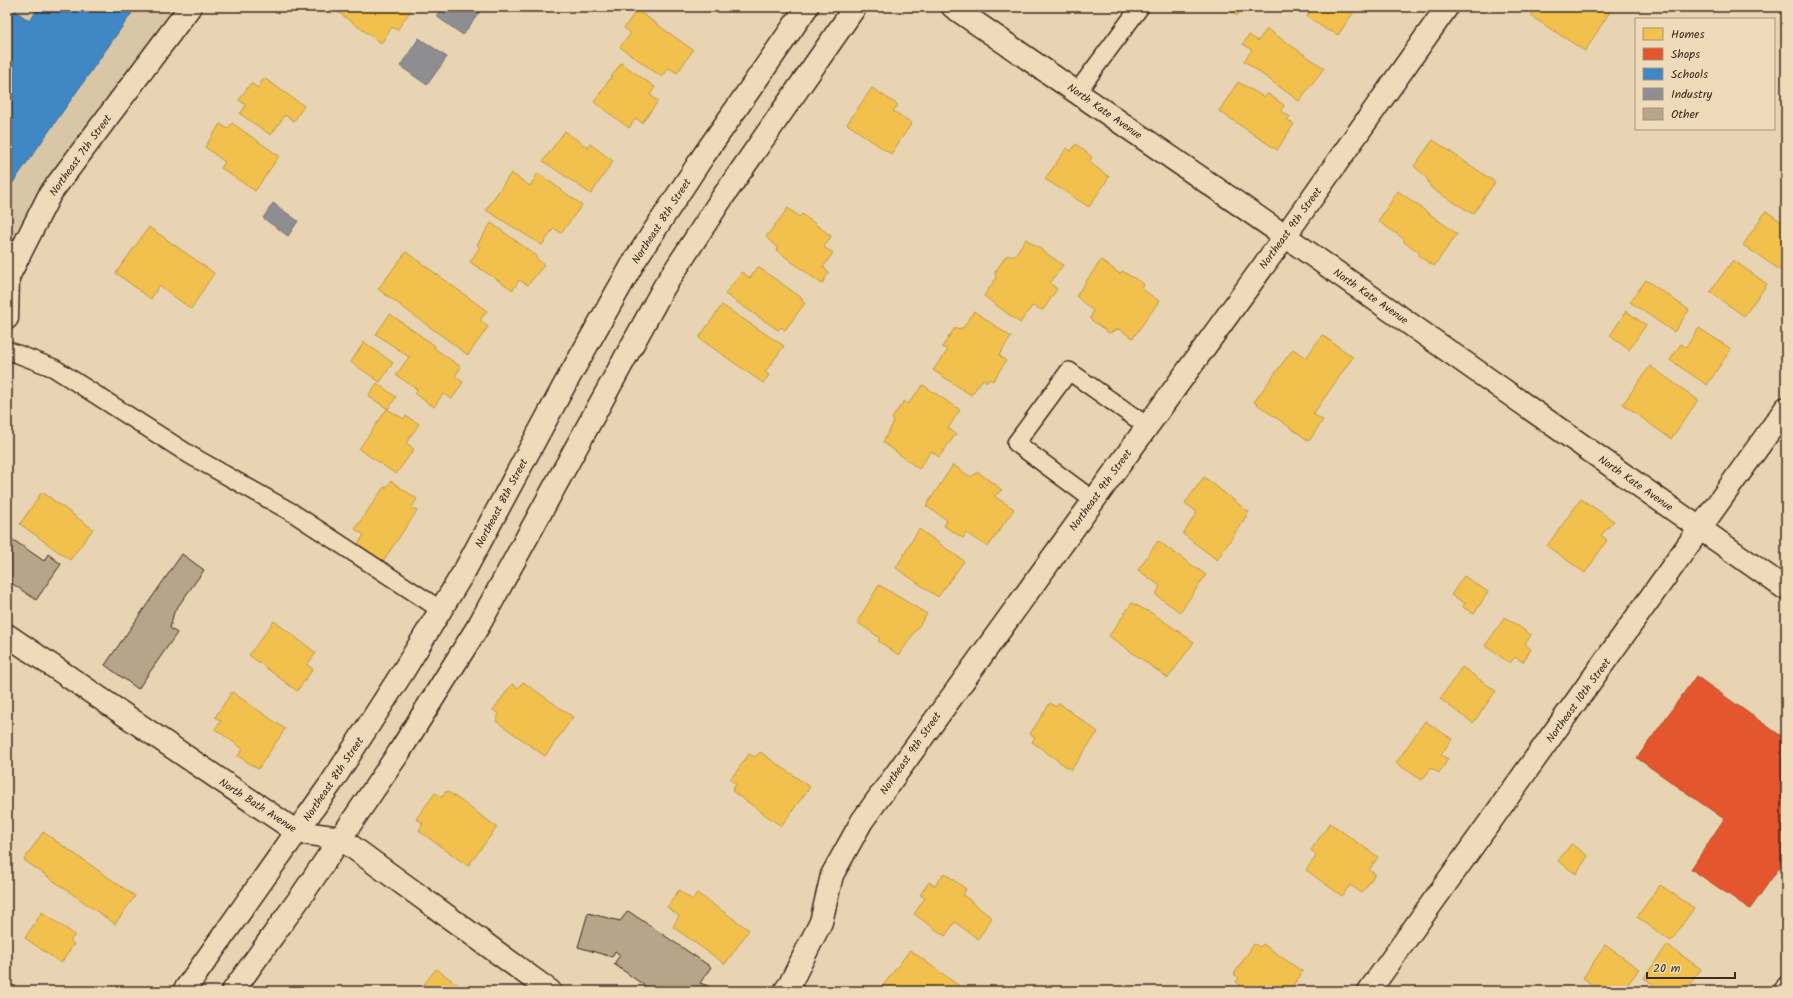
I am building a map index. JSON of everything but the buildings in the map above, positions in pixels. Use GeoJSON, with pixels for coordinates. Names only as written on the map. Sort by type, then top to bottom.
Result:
{"type":"FeatureCollection","features":[{"type":"Feature","properties":{"kind":"street","name":"Northeast 7th Street"},"geometry":{"type":"LineString","coordinates":[[7,318],[8,277],[50,194],[190,7]]}},
{"type":"Feature","properties":{"kind":"street","name":"Northeast 8th Street"},"geometry":{"type":"LineString","coordinates":[[184,991],[297,832],[369,726],[465,570],[565,384],[635,260],[704,155],[807,7]]}},
{"type":"Feature","properties":{"kind":"street"},"geometry":{"type":"LineString","coordinates":[[233,991],[302,895],[398,754],[479,625],[664,287],[722,198],[855,7]]}},
{"type":"Feature","properties":{"kind":"street","name":"North Kate Avenue"},"geometry":{"type":"LineString","coordinates":[[953,7],[1285,236],[1786,589]]}},
{"type":"Feature","properties":{"kind":"street","name":"Northeast 9th Street"},"geometry":{"type":"LineString","coordinates":[[785,991],[821,922],[832,875],[862,821],[1285,236],[1447,7]]}},
{"type":"Feature","properties":{"kind":"street","name":"Northeast 10th Street"},"geometry":{"type":"LineString","coordinates":[[1369,991],[1786,408]]}},
{"type":"Feature","properties":{"kind":"street","name":"North Bath Avenue"},"geometry":{"type":"LineString","coordinates":[[7,635],[297,832],[340,838],[550,991]]}},
{"type":"Feature","properties":{"kind":"lane"},"geometry":{"type":"LineString","coordinates":[[1077,92],[1140,7]]}},
{"type":"Feature","properties":{"kind":"lane"},"geometry":{"type":"LineString","coordinates":[[7,350],[54,368],[190,455],[293,513],[441,610]]}},
{"type":"Feature","properties":{"kind":"lane"},"geometry":{"type":"LineString","coordinates":[[1093,500],[1016,443],[1069,370],[1147,426]]}},
{"type":"Feature","properties":{"kind":"lane"},"geometry":{"type":"LineString","coordinates":[[1782,991],[1786,985]]}},
{"type":"Feature","properties":{"kind":"shaded area"},"geometry":{"type":"Polygon","coordinates":[[[7,7],[174,7],[39,191],[7,250],[7,7]]]}}]}
